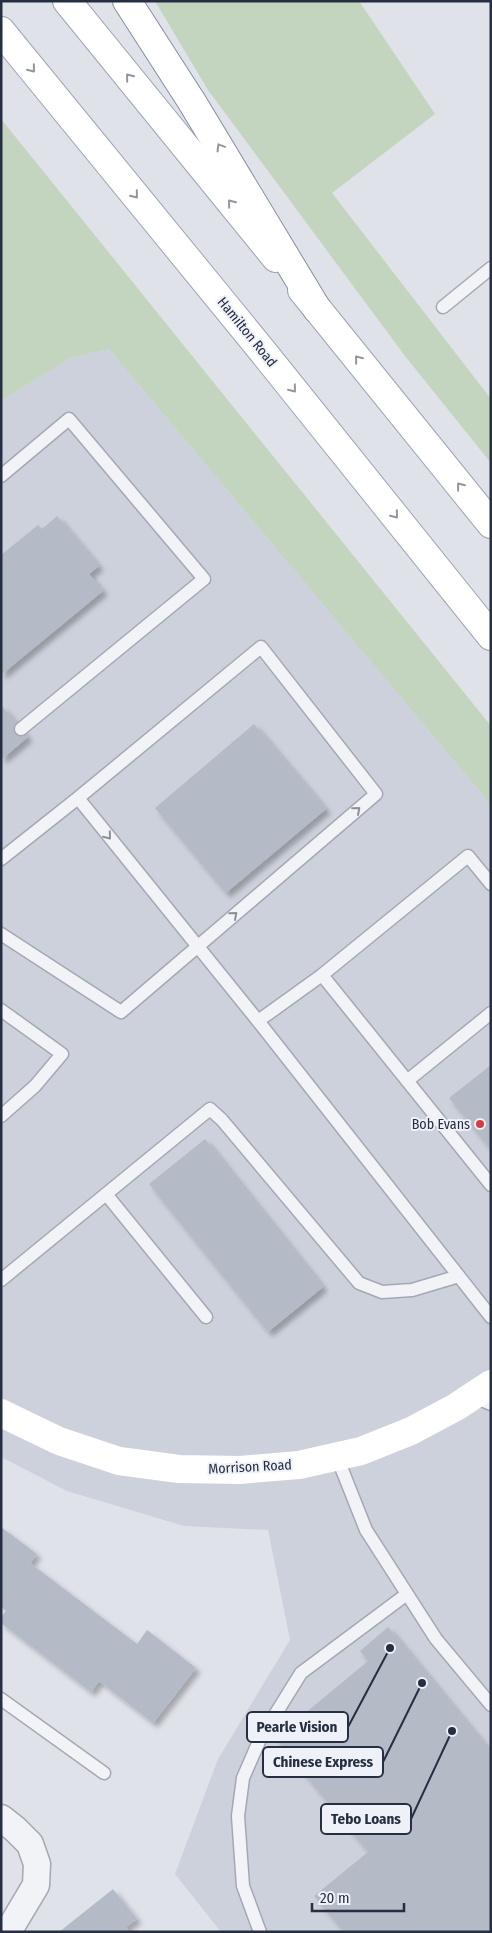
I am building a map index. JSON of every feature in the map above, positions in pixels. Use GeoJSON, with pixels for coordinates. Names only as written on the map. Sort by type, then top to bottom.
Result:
{"type":"FeatureCollection","features":[{"type":"Feature","properties":{"kind":"main road"},"geometry":{"type":"LineString","coordinates":[[67,1],[491,524]]}},
{"type":"Feature","properties":{"kind":"main road"},"geometry":{"type":"LineString","coordinates":[[127,1],[192,102],[317,309]]}},
{"type":"Feature","properties":{"kind":"main road","name":"Hamilton Road"},"geometry":{"type":"LineString","coordinates":[[1,31],[264,352],[491,636]]}},
{"type":"Feature","properties":{"kind":"main road","name":"Morrison Road"},"geometry":{"type":"LineString","coordinates":[[1,1413],[59,1441],[119,1461],[179,1470],[240,1470],[299,1465],[361,1451],[411,1431],[485,1395]]}},
{"type":"Feature","properties":{"kind":"street"},"geometry":{"type":"LineString","coordinates":[[1,1818],[16,1829],[30,1844],[37,1864],[36,1884],[8,1932]]}},
{"type":"Feature","properties":{"kind":"lane"},"geometry":{"type":"LineString","coordinates":[[443,307],[491,268]]}},
{"type":"Feature","properties":{"kind":"lane"},"geometry":{"type":"LineString","coordinates":[[1,476],[69,419],[204,579],[21,729]]}},
{"type":"Feature","properties":{"kind":"lane"},"geometry":{"type":"LineString","coordinates":[[1,858],[78,798],[261,647],[376,794],[121,1012],[1,934]]}},
{"type":"Feature","properties":{"kind":"lane"},"geometry":{"type":"LineString","coordinates":[[78,798],[258,1021],[491,1316]]}},
{"type":"Feature","properties":{"kind":"lane"},"geometry":{"type":"LineString","coordinates":[[258,1021],[322,975],[468,856],[491,884]]}},
{"type":"Feature","properties":{"kind":"lane"},"geometry":{"type":"LineString","coordinates":[[322,975],[491,1185]]}},
{"type":"Feature","properties":{"kind":"lane"},"geometry":{"type":"LineString","coordinates":[[1,1010],[62,1054],[35,1086],[1,1116]]}},
{"type":"Feature","properties":{"kind":"lane"},"geometry":{"type":"LineString","coordinates":[[407,1081],[491,1013]]}},
{"type":"Feature","properties":{"kind":"lane"},"geometry":{"type":"LineString","coordinates":[[1,1280],[210,1109],[222,1120],[359,1282],[382,1292],[412,1290],[459,1276]]}},
{"type":"Feature","properties":{"kind":"lane"},"geometry":{"type":"LineString","coordinates":[[106,1194],[206,1317]]}},
{"type":"Feature","properties":{"kind":"lane"},"geometry":{"type":"LineString","coordinates":[[337,1457],[366,1530],[436,1639],[491,1705]]}},
{"type":"Feature","properties":{"kind":"lane"},"geometry":{"type":"LineString","coordinates":[[260,1932],[243,1886],[238,1816],[243,1778],[246,1770],[260,1739],[301,1672],[407,1594]]}},
{"type":"Feature","properties":{"kind":"lane"},"geometry":{"type":"LineString","coordinates":[[1,1699],[104,1773]]}},
{"type":"Feature","properties":{"kind":"shaded area"},"geometry":{"type":"Polygon","coordinates":[[[109,349],[491,805],[491,1932],[221,1932],[175,1874],[218,1759],[290,1640],[268,1530],[184,1526],[67,1491],[1,1457],[1,401],[70,358],[109,349]]]}},
{"type":"Feature","properties":{"kind":"green space"},"geometry":{"type":"Polygon","coordinates":[[[155,1],[359,1],[435,114],[332,193],[491,399],[491,463],[405,356],[208,90],[155,1]]]}},
{"type":"Feature","properties":{"kind":"green space"},"geometry":{"type":"Polygon","coordinates":[[[1,119],[491,726],[491,805],[109,349],[70,358],[1,401],[1,119]]]}},
{"type":"Feature","properties":{"kind":"building"},"geometry":{"type":"Polygon","coordinates":[[[57,516],[99,566],[89,574],[103,591],[1,675],[1,555],[38,525],[42,529],[57,516]]]}},
{"type":"Feature","properties":{"kind":"building"},"geometry":{"type":"Polygon","coordinates":[[[1,705],[28,737],[1,760],[1,705]]]}},
{"type":"Feature","properties":{"kind":"building"},"geometry":{"type":"Polygon","coordinates":[[[254,724],[326,809],[226,893],[155,808],[254,724]]]}},
{"type":"Feature","properties":{"kind":"building","name":"Bob Evans"},"geometry":{"type":"Polygon","coordinates":[[[491,1065],[491,1150],[449,1098],[491,1065]]]}},
{"type":"Feature","properties":{"kind":"building"},"geometry":{"type":"Polygon","coordinates":[[[205,1139],[323,1287],[268,1332],[149,1184],[205,1139]]]}},
{"type":"Feature","properties":{"kind":"building"},"geometry":{"type":"Polygon","coordinates":[[[1,1527],[37,1554],[30,1563],[137,1644],[147,1630],[196,1668],[153,1723],[99,1681],[91,1692],[1,1623],[1,1617],[6,1611],[1,1607],[1,1527]]]}},
{"type":"Feature","properties":{"kind":"building"},"geometry":{"type":"Polygon","coordinates":[[[388,1627],[491,1752],[491,1932],[344,1932],[314,1896],[368,1852],[275,1738],[368,1661],[360,1651],[388,1627]]]}},
{"type":"Feature","properties":{"kind":"building"},"geometry":{"type":"Polygon","coordinates":[[[113,1889],[137,1919],[126,1927],[129,1932],[59,1932],[113,1889]]]}},
{"type":"Feature","properties":{"kind":"place","name":"Bob Evans"},"geometry":{"type":"Point","coordinates":[480,1124]}},
{"type":"Feature","properties":{"kind":"place","name":"Pearle Vision"},"geometry":{"type":"Point","coordinates":[390,1648]}},
{"type":"Feature","properties":{"kind":"place","name":"Chinese Express"},"geometry":{"type":"Point","coordinates":[422,1683]}},
{"type":"Feature","properties":{"kind":"place","name":"Tebo Loans"},"geometry":{"type":"Point","coordinates":[452,1731]}}]}
